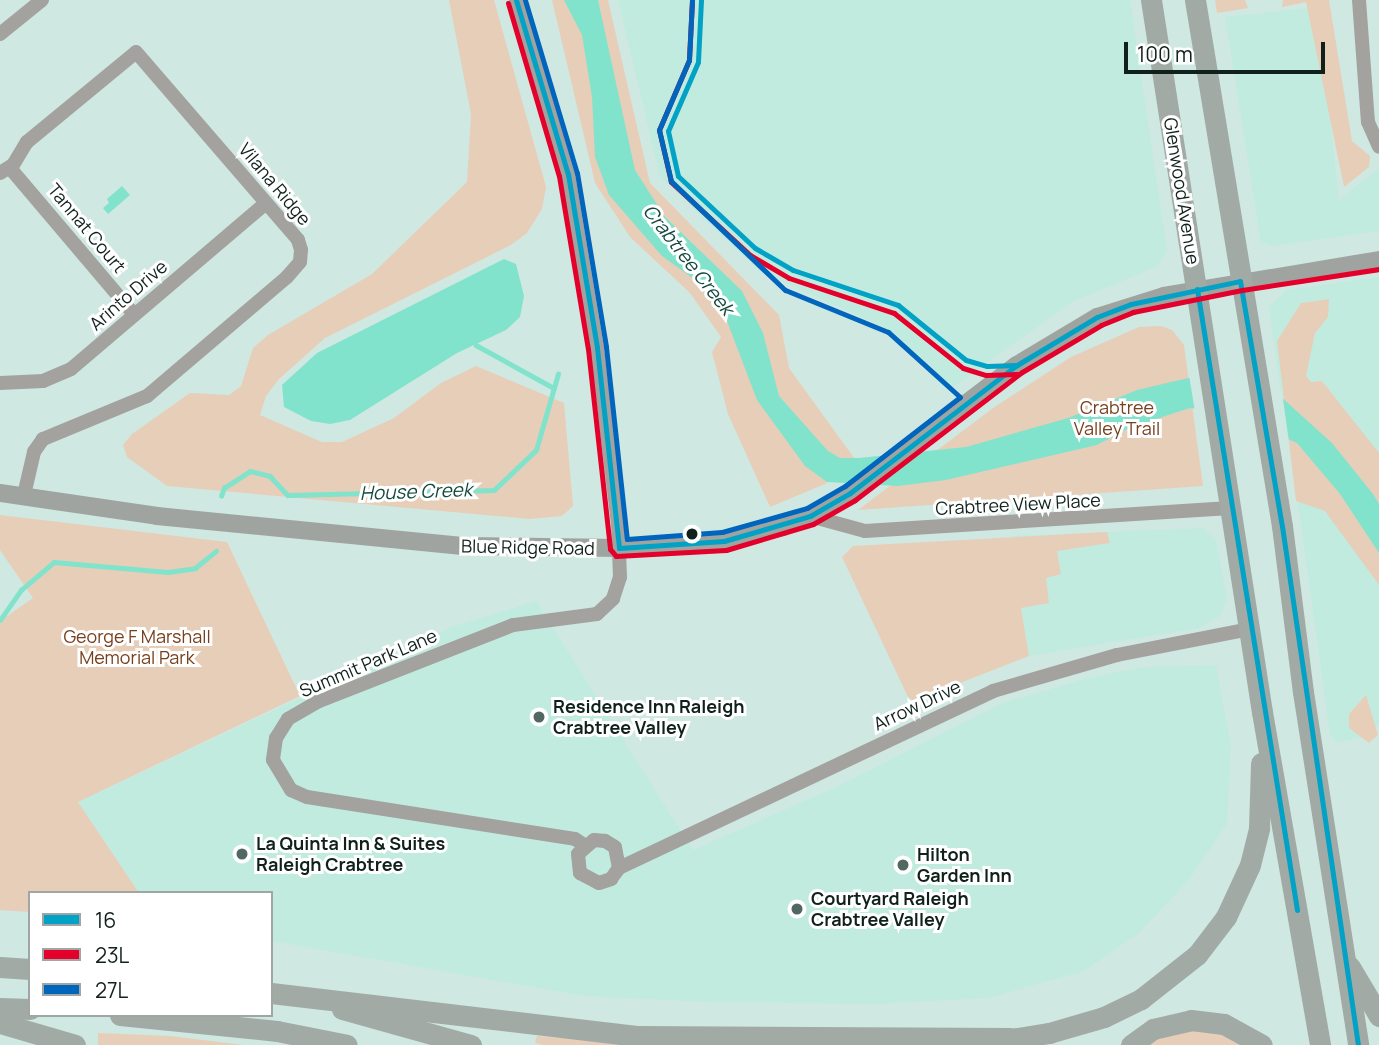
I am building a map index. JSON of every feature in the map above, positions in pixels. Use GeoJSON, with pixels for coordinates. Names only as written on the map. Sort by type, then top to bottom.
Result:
{"type":"FeatureCollection","features":[{"type":"Feature","properties":{"kind":"highway","name":"Glenwood Avenue"},"geometry":{"type":"LineString","coordinates":[[1151,0],[1262,712],[1320,1045]]}},
{"type":"Feature","properties":{"kind":"highway"},"geometry":{"type":"LineString","coordinates":[[1195,0],[1275,482],[1342,951],[1358,1045]]}},
{"type":"Feature","properties":{"kind":"highway"},"geometry":{"type":"LineString","coordinates":[[974,1045],[1049,1033],[1122,1009],[1170,979],[1218,929],[1242,887],[1256,847],[1262,712]]}},
{"type":"Feature","properties":{"kind":"highway"},"geometry":{"type":"LineString","coordinates":[[1342,951],[1379,1016]]}},
{"type":"Feature","properties":{"kind":"highway"},"geometry":{"type":"LineString","coordinates":[[0,967],[28,969]]}},
{"type":"Feature","properties":{"kind":"highway"},"geometry":{"type":"LineString","coordinates":[[273,993],[373,1001],[626,1035],[1010,1038]]}},
{"type":"Feature","properties":{"kind":"highway"},"geometry":{"type":"LineString","coordinates":[[273,993],[354,1011],[471,1045]]}},
{"type":"Feature","properties":{"kind":"highway"},"geometry":{"type":"LineString","coordinates":[[0,1008],[28,1009]]}},
{"type":"Feature","properties":{"kind":"highway"},"geometry":{"type":"LineString","coordinates":[[140,1017],[277,1031],[347,1045]]}},
{"type":"Feature","properties":{"kind":"highway"},"geometry":{"type":"LineString","coordinates":[[1131,1045],[1163,1024],[1191,1020],[1224,1024],[1262,1045]]}},
{"type":"Feature","properties":{"kind":"highway"},"geometry":{"type":"LineString","coordinates":[[0,1023],[75,1045]]}},
{"type":"Feature","properties":{"kind":"main road","name":"Blue Ridge Road"},"geometry":{"type":"LineString","coordinates":[[0,493],[157,516],[400,540],[619,548],[724,541],[810,516],[833,505],[1017,365],[1097,317],[1131,304],[1197,289],[1379,260]]}},
{"type":"Feature","properties":{"kind":"street"},"geometry":{"type":"LineString","coordinates":[[0,34],[42,0]]}},
{"type":"Feature","properties":{"kind":"street","name":"Summit Park Lane"},"geometry":{"type":"LineString","coordinates":[[516,0],[568,174],[597,348],[619,548],[620,577],[613,599],[597,614],[513,625],[319,701],[288,719],[275,738],[273,760],[279,776],[291,790],[307,797],[575,839],[584,845]]}},
{"type":"Feature","properties":{"kind":"street"},"geometry":{"type":"LineString","coordinates":[[1359,0],[1368,122],[1379,147]]}},
{"type":"Feature","properties":{"kind":"street","name":"Vilana Ridge"},"geometry":{"type":"LineString","coordinates":[[5,170],[27,142],[136,52],[300,245],[296,269],[147,396],[48,435],[34,452],[24,495]]}},
{"type":"Feature","properties":{"kind":"street","name":"Tannat Court"},"geometry":{"type":"LineString","coordinates":[[5,170],[134,314]]}},
{"type":"Feature","properties":{"kind":"street","name":"Arinto Drive"},"geometry":{"type":"LineString","coordinates":[[0,383],[43,381],[64,373],[266,203]]}},
{"type":"Feature","properties":{"kind":"street","name":"Crabtree View Place"},"geometry":{"type":"LineString","coordinates":[[810,516],[865,531],[1230,509]]}},
{"type":"Feature","properties":{"kind":"street","name":"Arrow Drive"},"geometry":{"type":"LineString","coordinates":[[584,845],[577,864],[586,880],[599,883],[611,879],[619,868],[993,691],[1117,655],[1250,629]]}},
{"type":"Feature","properties":{"kind":"street"},"geometry":{"type":"LineString","coordinates":[[584,845],[605,841],[615,847],[619,868]]}},
{"type":"Feature","properties":{"kind":"shaded area"},"geometry":{"type":"Polygon","coordinates":[[[618,0],[1130,0],[1167,251],[1156,267],[1072,302],[948,391],[882,326],[760,272],[660,177],[618,0]]]}},
{"type":"Feature","properties":{"kind":"shaded area"},"geometry":{"type":"Polygon","coordinates":[[[1318,7],[1339,200],[1379,168],[1379,231],[1273,246],[1261,243],[1225,17],[1318,7]]]}},
{"type":"Feature","properties":{"kind":"shaded area"},"geometry":{"type":"Polygon","coordinates":[[[1379,277],[1379,530],[1286,435],[1269,307],[1287,290],[1379,277]]]}},
{"type":"Feature","properties":{"kind":"shaded area"},"geometry":{"type":"Polygon","coordinates":[[[1297,497],[1379,533],[1379,723],[1370,736],[1336,742],[1330,735],[1297,497]]]}},
{"type":"Feature","properties":{"kind":"shaded area"},"geometry":{"type":"Polygon","coordinates":[[[1203,528],[1216,540],[1227,598],[1220,616],[1199,628],[1029,656],[1010,536],[1203,528]]]}},
{"type":"Feature","properties":{"kind":"shaded area"},"geometry":{"type":"Polygon","coordinates":[[[536,601],[693,850],[836,787],[1003,703],[1091,677],[1146,667],[1216,665],[1231,746],[1227,824],[1188,881],[1139,933],[1084,971],[989,998],[876,1004],[706,1002],[584,996],[273,941],[273,891],[138,891],[78,802],[451,627],[536,601]]]}},
{"type":"Feature","properties":{"kind":"green space"},"geometry":{"type":"Polygon","coordinates":[[[449,0],[494,0],[546,187],[542,209],[527,233],[511,245],[325,338],[279,379],[266,396],[260,415],[322,442],[342,442],[394,418],[441,383],[476,366],[564,403],[573,506],[562,516],[529,519],[167,486],[127,457],[123,445],[132,434],[190,393],[229,395],[241,386],[253,348],[268,335],[372,274],[467,182],[471,114],[449,0]]]}},
{"type":"Feature","properties":{"kind":"green space"},"geometry":{"type":"Polygon","coordinates":[[[552,0],[608,0],[650,183],[779,315],[789,368],[857,462],[825,484],[770,507],[728,414],[712,352],[721,337],[690,293],[630,237],[595,183],[552,0]]]}},
{"type":"Feature","properties":{"kind":"green space"},"geometry":{"type":"Polygon","coordinates":[[[1215,0],[1245,0],[1248,8],[1217,13],[1215,0]]]}},
{"type":"Feature","properties":{"kind":"green space"},"geometry":{"type":"Polygon","coordinates":[[[1283,0],[1329,0],[1352,141],[1370,156],[1369,167],[1344,187],[1306,2],[1282,7],[1283,0]]]}},
{"type":"Feature","properties":{"kind":"green space"},"geometry":{"type":"Polygon","coordinates":[[[1329,299],[1328,317],[1315,333],[1306,376],[1311,382],[1322,381],[1379,453],[1379,585],[1325,511],[1296,501],[1277,341],[1301,303],[1329,299]]]}},
{"type":"Feature","properties":{"kind":"green space","name":"Crabtree Valley Trail"},"geometry":{"type":"Polygon","coordinates":[[[1161,326],[1172,330],[1184,345],[1203,486],[858,510],[993,408],[1071,357],[1139,327],[1161,326]]]}},
{"type":"Feature","properties":{"kind":"green space","name":"George F Marshall Memorial Park"},"geometry":{"type":"Polygon","coordinates":[[[0,515],[227,542],[300,696],[78,802],[138,891],[28,891],[28,912],[0,910],[0,621],[33,598],[0,550],[0,515]]]}},
{"type":"Feature","properties":{"kind":"green space"},"geometry":{"type":"Polygon","coordinates":[[[1107,532],[1110,543],[1057,551],[1061,574],[1046,578],[1049,603],[1021,608],[1029,656],[914,701],[908,697],[842,557],[853,546],[1107,532]]]}},
{"type":"Feature","properties":{"kind":"green space"},"geometry":{"type":"Polygon","coordinates":[[[1366,695],[1378,735],[1369,743],[1349,728],[1349,714],[1366,695]]]}},
{"type":"Feature","properties":{"kind":"green space"},"geometry":{"type":"Polygon","coordinates":[[[1185,1027],[1216,1028],[1251,1045],[1143,1045],[1185,1027]]]}},
{"type":"Feature","properties":{"kind":"green space"},"geometry":{"type":"Polygon","coordinates":[[[98,1033],[170,1036],[244,1045],[98,1045],[98,1033]]]}},
{"type":"Feature","properties":{"kind":"green space"},"geometry":{"type":"Polygon","coordinates":[[[537,1036],[630,1043],[871,1045],[544,1045],[535,1043],[537,1036]]]}},
{"type":"Feature","properties":{"kind":"water","name":"Crabtree Creek"},"geometry":{"type":"Polygon","coordinates":[[[564,0],[598,0],[635,170],[665,217],[742,291],[763,333],[779,396],[828,451],[840,458],[859,458],[966,447],[1068,418],[1137,390],[1201,375],[1269,386],[1332,443],[1373,494],[1379,504],[1379,553],[1340,494],[1297,443],[1229,412],[1190,408],[1131,427],[1097,445],[946,480],[898,486],[827,482],[805,466],[757,400],[722,308],[701,284],[662,256],[609,195],[595,157],[592,97],[582,35],[564,0]]]}},
{"type":"Feature","properties":{"kind":"water"},"geometry":{"type":"Polygon","coordinates":[[[122,186],[130,195],[108,214],[103,208],[109,203],[107,199],[122,186]]]}},
{"type":"Feature","properties":{"kind":"water"},"geometry":{"type":"Polygon","coordinates":[[[504,259],[516,264],[524,296],[520,317],[506,330],[457,353],[350,420],[330,424],[311,421],[284,407],[282,385],[317,353],[504,259]]]}},
{"type":"Feature","properties":{"kind":"pier"},"geometry":{"type":"Polygon","coordinates":[[[1201,372],[1245,375],[1282,392],[1289,442],[1228,415],[1195,412],[1189,375],[1201,372]]]}},
{"type":"Feature","properties":{"kind":"waterway"},"geometry":{"type":"LineString","coordinates":[[476,345],[554,388]]}},
{"type":"Feature","properties":{"kind":"waterway","name":"House Creek"},"geometry":{"type":"LineString","coordinates":[[221,496],[224,488],[250,471],[270,476],[288,495],[494,490],[536,450],[558,374]]}},
{"type":"Feature","properties":{"kind":"waterway","name":"House Creek"},"geometry":{"type":"LineString","coordinates":[[0,620],[21,590],[54,562],[168,572],[195,568],[216,551]]}},
{"type":"Feature","properties":{"kind":"transit line","name":"16"},"geometry":{"type":"LineString","coordinates":[[516,0],[568,174],[597,348],[619,548],[724,541],[810,516],[850,493],[1017,365],[1097,317],[1131,304],[1240,281],[1282,526],[1358,1045]]}},
{"type":"Feature","properties":{"kind":"transit line","name":"27L"},"geometry":{"type":"LineString","coordinates":[[525,0],[577,173],[606,347],[627,539],[722,532],[807,508],[845,486],[960,397],[888,332],[785,290],[671,181],[659,130],[689,60],[692,0]]}},
{"type":"Feature","properties":{"kind":"transit line","name":"23L"},"geometry":{"type":"LineString","coordinates":[[692,0],[689,60],[659,130],[671,182],[750,255],[789,278],[894,313],[963,368],[986,375],[1017,374]]}},
{"type":"Feature","properties":{"kind":"transit line","name":"16"},"geometry":{"type":"LineString","coordinates":[[701,0],[698,62],[668,131],[678,176],[755,248],[793,270],[898,305],[966,360],[987,366],[1017,365]]}},
{"type":"Feature","properties":{"kind":"transit line","name":"23L"},"geometry":{"type":"LineString","coordinates":[[508,3],[559,176],[588,349],[610,549],[616,556],[726,550],[813,524],[855,500],[1022,372],[1101,325],[1133,312],[1242,290],[1379,269]]}},
{"type":"Feature","properties":{"kind":"transit line","name":"16"},"geometry":{"type":"LineString","coordinates":[[1197,289],[1297,910]]}},
{"type":"Feature","properties":{"kind":"place","name":"Residence Inn Raleigh Crabtree Valley"},"geometry":{"type":"Point","coordinates":[539,717]}},
{"type":"Feature","properties":{"kind":"place","name":"La Quinta Inn & Suites Raleigh Crabtree"},"geometry":{"type":"Point","coordinates":[242,854]}},
{"type":"Feature","properties":{"kind":"place","name":"Hilton Garden Inn"},"geometry":{"type":"Point","coordinates":[903,865]}},
{"type":"Feature","properties":{"kind":"place","name":"Courtyard Raleigh Crabtree Valley"},"geometry":{"type":"Point","coordinates":[797,909]}}]}
